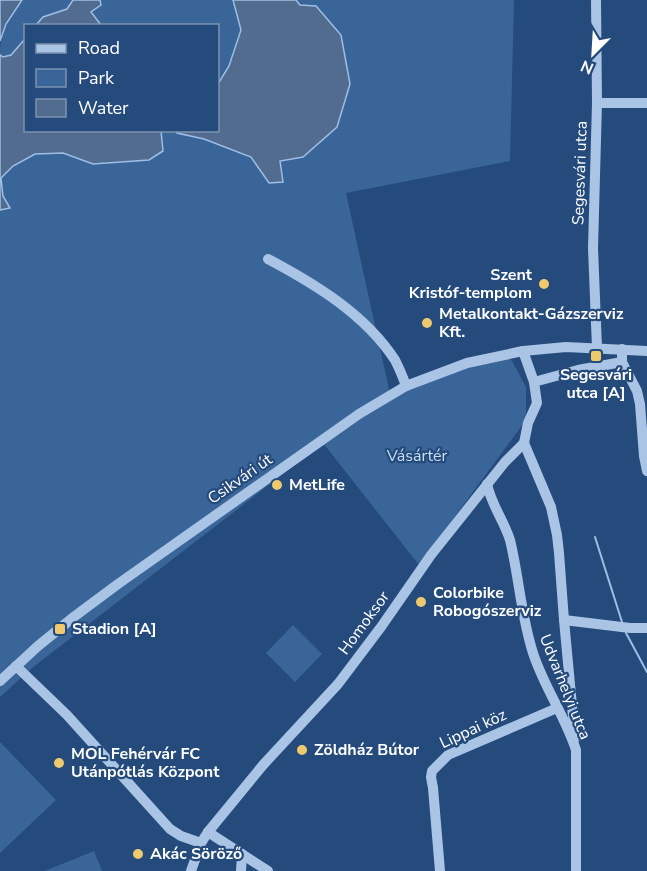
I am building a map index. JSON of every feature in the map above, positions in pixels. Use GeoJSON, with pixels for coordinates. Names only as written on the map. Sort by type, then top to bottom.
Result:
{"type":"FeatureCollection","features":[{"type":"Feature","properties":{"kind":"street","name":"Segesvári utca"},"geometry":{"type":"LineString","coordinates":[[596,0],[597,103],[593,248],[597,348]]}},
{"type":"Feature","properties":{"kind":"street"},"geometry":{"type":"LineString","coordinates":[[597,103],[647,103]]}},
{"type":"Feature","properties":{"kind":"street"},"geometry":{"type":"LineString","coordinates":[[268,259],[317,287],[365,324],[396,362],[406,386]]}},
{"type":"Feature","properties":{"kind":"street","name":"Csikvári út"},"geometry":{"type":"LineString","coordinates":[[0,681],[75,616],[137,570],[359,414],[406,386],[467,363],[523,351],[566,347],[647,351]]}},
{"type":"Feature","properties":{"kind":"street"},"geometry":{"type":"LineString","coordinates":[[622,349],[622,362],[637,391],[640,404],[647,471]]}},
{"type":"Feature","properties":{"kind":"street","name":"Homoksor"},"geometry":{"type":"LineString","coordinates":[[191,871],[201,843],[208,832],[257,772],[338,684],[431,555],[505,462],[524,443],[528,423],[537,403],[534,382],[523,351]]}},
{"type":"Feature","properties":{"kind":"street"},"geometry":{"type":"LineString","coordinates":[[534,382],[578,370],[622,362]]}},
{"type":"Feature","properties":{"kind":"street"},"geometry":{"type":"LineString","coordinates":[[524,443],[551,507],[559,553],[576,750]]}},
{"type":"Feature","properties":{"kind":"street","name":"Udvarhelyi utca"},"geometry":{"type":"LineString","coordinates":[[488,484],[492,500],[509,536],[523,615],[531,645],[556,708],[570,733],[576,750],[576,871]]}},
{"type":"Feature","properties":{"kind":"street"},"geometry":{"type":"LineString","coordinates":[[564,620],[647,628]]}},
{"type":"Feature","properties":{"kind":"street"},"geometry":{"type":"LineString","coordinates":[[16,666],[67,715],[170,829],[181,836],[201,843]]}},
{"type":"Feature","properties":{"kind":"street","name":"Lippai köz"},"geometry":{"type":"LineString","coordinates":[[440,871],[432,771],[448,755],[556,708]]}},
{"type":"Feature","properties":{"kind":"street"},"geometry":{"type":"LineString","coordinates":[[208,832],[268,871]]}},
{"type":"Feature","properties":{"kind":"street"},"geometry":{"type":"LineString","coordinates":[[241,871],[242,854]]}},
{"type":"Feature","properties":{"kind":"green space"},"geometry":{"type":"Polygon","coordinates":[[[22,0],[73,0],[67,9],[43,17],[37,24],[24,24],[24,40],[11,55],[3,57],[0,55],[0,46],[9,20],[22,0]]]}},
{"type":"Feature","properties":{"kind":"green space","name":"Vásártér"},"geometry":{"type":"Polygon","coordinates":[[[100,0],[514,0],[510,161],[346,193],[390,394],[507,352],[526,387],[526,420],[419,565],[323,443],[32,668],[0,697],[0,210],[10,207],[3,196],[1,178],[13,166],[35,154],[63,153],[93,164],[163,151],[161,132],[219,132],[219,24],[100,24],[90,12],[101,5],[100,0]]]}},
{"type":"Feature","properties":{"kind":"green space"},"geometry":{"type":"Polygon","coordinates":[[[293,625],[322,654],[295,682],[266,653],[293,625]]]}},
{"type":"Feature","properties":{"kind":"green space"},"geometry":{"type":"Polygon","coordinates":[[[0,742],[56,800],[0,853],[0,742]]]}},
{"type":"Feature","properties":{"kind":"green space"},"geometry":{"type":"Polygon","coordinates":[[[94,851],[102,871],[45,871],[94,851]]]}},
{"type":"Feature","properties":{"kind":"water"},"geometry":{"type":"Polygon","coordinates":[[[0,0],[22,0],[6,24],[0,41],[0,0]]]}},
{"type":"Feature","properties":{"kind":"water"},"geometry":{"type":"Polygon","coordinates":[[[73,0],[100,0],[101,5],[91,12],[100,24],[37,24],[43,17],[67,9],[73,0]]]}},
{"type":"Feature","properties":{"kind":"water"},"geometry":{"type":"Polygon","coordinates":[[[233,0],[296,0],[300,5],[316,6],[341,35],[350,84],[337,127],[303,157],[280,161],[283,182],[269,183],[251,157],[204,139],[176,132],[219,132],[219,82],[229,66],[241,30],[233,0]]]}},
{"type":"Feature","properties":{"kind":"water"},"geometry":{"type":"Polygon","coordinates":[[[24,40],[24,132],[161,132],[163,151],[149,160],[93,164],[63,153],[35,154],[13,166],[1,178],[3,196],[10,208],[0,210],[0,55],[3,57],[11,55],[24,40]]]}},
{"type":"Feature","properties":{"kind":"waterway"},"geometry":{"type":"LineString","coordinates":[[595,537],[622,622]]}},
{"type":"Feature","properties":{"kind":"waterway"},"geometry":{"type":"LineString","coordinates":[[626,633],[647,672]]}},
{"type":"Feature","properties":{"kind":"place","name":"Szent Kristóf-templom"},"geometry":{"type":"Point","coordinates":[544,284]}},
{"type":"Feature","properties":{"kind":"place","name":"Metalkontakt-Gázszerviz Kft."},"geometry":{"type":"Point","coordinates":[427,323]}},
{"type":"Feature","properties":{"kind":"place","name":"Segesvári utca [A]"},"geometry":{"type":"Point","coordinates":[596,356]}},
{"type":"Feature","properties":{"kind":"place","name":"MetLife"},"geometry":{"type":"Point","coordinates":[277,485]}},
{"type":"Feature","properties":{"kind":"place","name":"Colorbike Robogószerviz"},"geometry":{"type":"Point","coordinates":[421,602]}},
{"type":"Feature","properties":{"kind":"place","name":"Stadion [A]"},"geometry":{"type":"Point","coordinates":[60,629]}},
{"type":"Feature","properties":{"kind":"place","name":"Zöldház Bútor"},"geometry":{"type":"Point","coordinates":[302,750]}},
{"type":"Feature","properties":{"kind":"place","name":"MOL Fehérvár FC Utánpótlás Központ"},"geometry":{"type":"Point","coordinates":[59,763]}},
{"type":"Feature","properties":{"kind":"place","name":"Akác Söröző"},"geometry":{"type":"Point","coordinates":[138,854]}}]}
